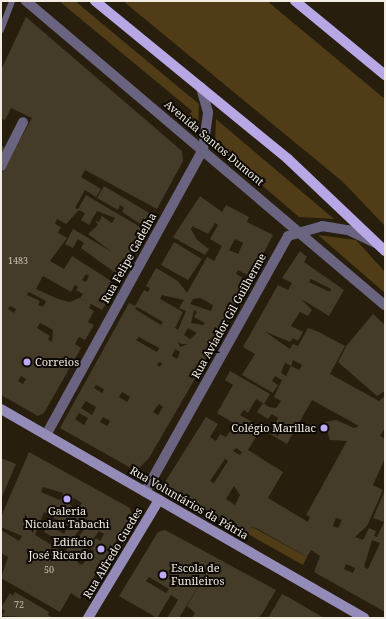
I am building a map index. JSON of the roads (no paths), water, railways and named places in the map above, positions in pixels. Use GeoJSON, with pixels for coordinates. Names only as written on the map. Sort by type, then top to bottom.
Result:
{"type":"FeatureCollection","features":[{"type":"Feature","properties":{"kind":"main road"},"geometry":{"type":"LineString","coordinates":[[95,1],[288,160],[382,248]]}},
{"type":"Feature","properties":{"kind":"main road"},"geometry":{"type":"LineString","coordinates":[[295,1],[385,75]]}},
{"type":"Feature","properties":{"kind":"main road","name":"Rua Voluntários da Pátria"},"geometry":{"type":"LineString","coordinates":[[1,409],[364,618]]}},
{"type":"Feature","properties":{"kind":"main road","name":"Rua Alfredo Guedes"},"geometry":{"type":"LineString","coordinates":[[88,618],[159,500]]}},
{"type":"Feature","properties":{"kind":"street","name":"Avenida Santos Dumont"},"geometry":{"type":"LineString","coordinates":[[26,1],[299,230],[385,305]]}},
{"type":"Feature","properties":{"kind":"street","name":"Rua Felipe Gadelha"},"geometry":{"type":"LineString","coordinates":[[46,435],[203,149],[208,112],[201,87]]}},
{"type":"Feature","properties":{"kind":"street"},"geometry":{"type":"LineString","coordinates":[[1,166],[23,122]]}},
{"type":"Feature","properties":{"kind":"street"},"geometry":{"type":"LineString","coordinates":[[299,230],[322,226],[348,230],[382,248]]}},
{"type":"Feature","properties":{"kind":"street","name":"Rua Aviador Gil Guilherme"},"geometry":{"type":"LineString","coordinates":[[145,492],[279,251],[288,236],[299,230]]}},
{"type":"Feature","properties":{"kind":"lane"},"geometry":{"type":"LineString","coordinates":[[1,30],[12,1]]}},
{"type":"Feature","properties":{"kind":"place","name":"Correios"},"geometry":{"type":"Point","coordinates":[27,362]}},
{"type":"Feature","properties":{"kind":"place","name":"Colégio Marillac"},"geometry":{"type":"Point","coordinates":[324,428]}},
{"type":"Feature","properties":{"kind":"place","name":"Galeria Nicolau Tabachi"},"geometry":{"type":"Point","coordinates":[67,499]}},
{"type":"Feature","properties":{"kind":"place","name":"Edifício José Ricardo"},"geometry":{"type":"Point","coordinates":[101,549]}},
{"type":"Feature","properties":{"kind":"place","name":"Escola de Funileiros"},"geometry":{"type":"Point","coordinates":[163,575]}}]}
